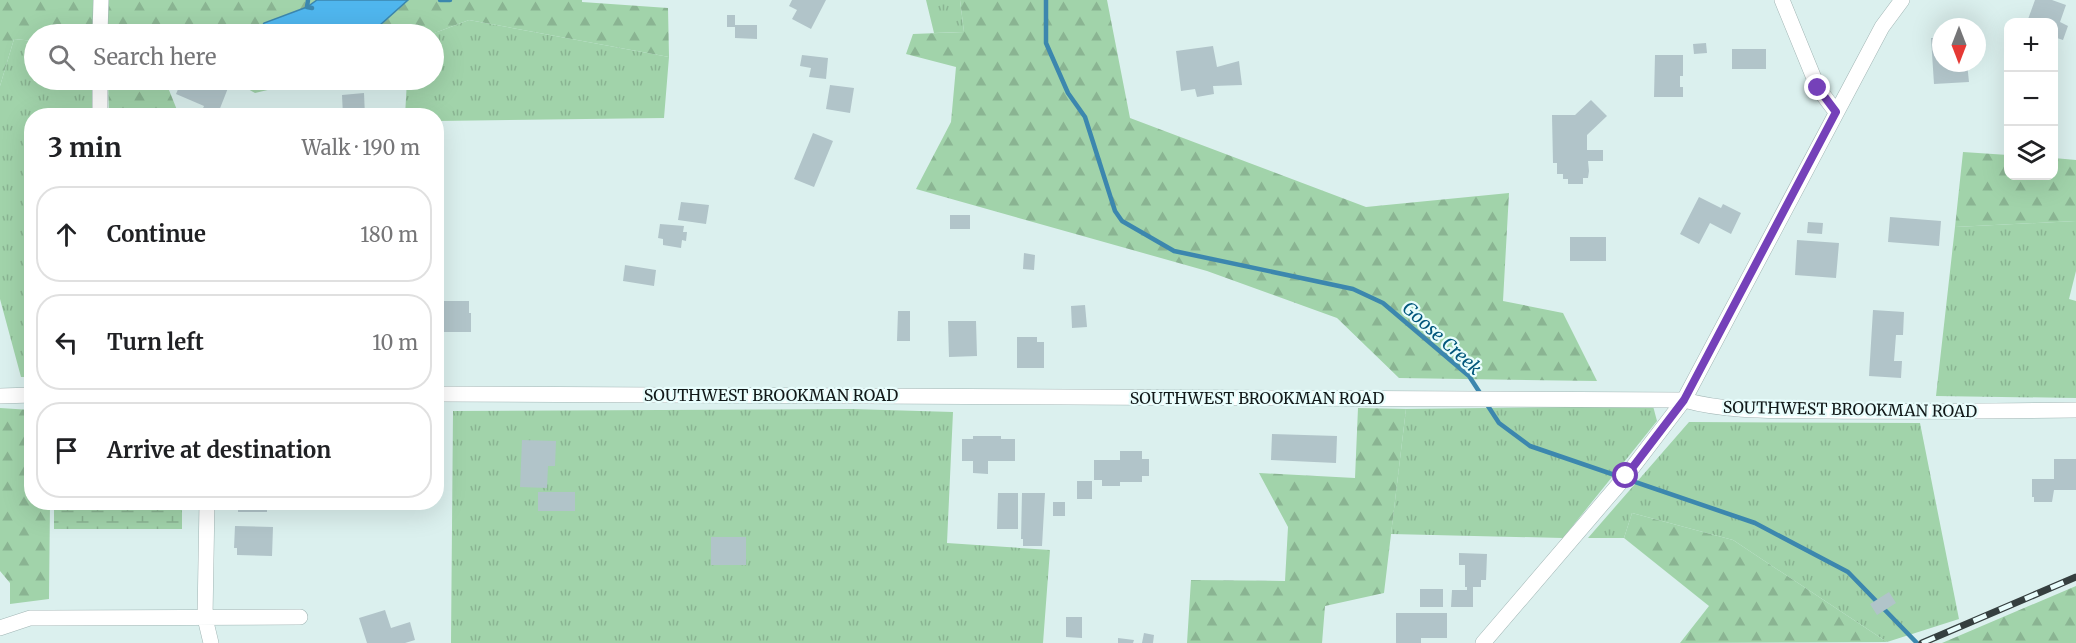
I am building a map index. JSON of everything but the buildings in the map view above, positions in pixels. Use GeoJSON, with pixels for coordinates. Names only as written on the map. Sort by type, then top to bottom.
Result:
{"type":"FeatureCollection","features":[{"type":"Feature","properties":{"kind":"street"},"geometry":{"type":"LineString","coordinates":[[100,0],[100,24]]}},
{"type":"Feature","properties":{"kind":"street"},"geometry":{"type":"LineString","coordinates":[[1782,0],[1818,88],[1836,112]]}},
{"type":"Feature","properties":{"kind":"street"},"geometry":{"type":"LineString","coordinates":[[1483,643],[1626,476],[1684,400],[1882,27],[1902,0]]}},
{"type":"Feature","properties":{"kind":"street"},"geometry":{"type":"LineString","coordinates":[[100,90],[100,108]]}},
{"type":"Feature","properties":{"kind":"street","name":"SOUTHWEST BROOKMAN ROAD"},"geometry":{"type":"LineString","coordinates":[[444,394],[1684,400],[1702,405],[1749,410],[1932,412],[2076,410]]}},
{"type":"Feature","properties":{"kind":"street"},"geometry":{"type":"LineString","coordinates":[[0,396],[24,395]]}},
{"type":"Feature","properties":{"kind":"street"},"geometry":{"type":"LineString","coordinates":[[207,510],[205,618],[211,643]]}},
{"type":"Feature","properties":{"kind":"street"},"geometry":{"type":"LineString","coordinates":[[0,627],[13,622],[38,618],[300,617]]}},
{"type":"Feature","properties":{"kind":"green space"},"geometry":{"type":"Polygon","coordinates":[[[0,0],[94,0],[95,24],[24,24],[24,40],[14,39],[0,86],[0,0]]]}},
{"type":"Feature","properties":{"kind":"green space"},"geometry":{"type":"Polygon","coordinates":[[[107,0],[582,0],[582,2],[668,8],[669,57],[469,20],[444,29],[444,24],[108,24],[107,0]]]}},
{"type":"Feature","properties":{"kind":"green space"},"geometry":{"type":"Polygon","coordinates":[[[926,0],[960,0],[964,32],[934,33],[926,0]]]}},
{"type":"Feature","properties":{"kind":"green space"},"geometry":{"type":"Polygon","coordinates":[[[960,0],[1107,0],[1130,118],[1366,207],[1509,193],[1503,301],[1563,313],[1597,381],[1399,378],[1337,318],[1207,271],[916,189],[951,122],[956,67],[906,54],[913,34],[964,32],[960,0]]]}},
{"type":"Feature","properties":{"kind":"green space"},"geometry":{"type":"Polygon","coordinates":[[[469,20],[669,57],[664,118],[444,121],[444,108],[405,108],[406,90],[444,90],[444,29],[469,20]]]}},
{"type":"Feature","properties":{"kind":"green space"},"geometry":{"type":"Polygon","coordinates":[[[14,39],[24,40],[24,90],[96,90],[95,108],[24,108],[24,377],[21,377],[0,299],[0,86],[14,39]]]}},
{"type":"Feature","properties":{"kind":"green space"},"geometry":{"type":"Polygon","coordinates":[[[108,90],[169,90],[176,108],[109,108],[108,90]]]}},
{"type":"Feature","properties":{"kind":"green space"},"geometry":{"type":"Polygon","coordinates":[[[250,90],[268,90],[255,93],[250,90]]]}},
{"type":"Feature","properties":{"kind":"green space"},"geometry":{"type":"Polygon","coordinates":[[[1963,152],[2004,155],[2004,180],[2058,180],[2058,158],[2076,160],[2076,221],[1955,227],[1963,152]]]}},
{"type":"Feature","properties":{"kind":"green space"},"geometry":{"type":"Polygon","coordinates":[[[2076,221],[2076,271],[2069,299],[2076,301],[2076,398],[1936,396],[1955,227],[2076,221]]]}},
{"type":"Feature","properties":{"kind":"green space"},"geometry":{"type":"Polygon","coordinates":[[[1653,406],[1657,421],[1563,538],[1391,534],[1406,409],[1653,406]]]}},
{"type":"Feature","properties":{"kind":"green space"},"geometry":{"type":"Polygon","coordinates":[[[0,408],[24,410],[24,510],[50,510],[49,599],[10,604],[10,583],[0,571],[0,408]]]}},
{"type":"Feature","properties":{"kind":"green space"},"geometry":{"type":"Polygon","coordinates":[[[1358,408],[1406,409],[1384,593],[1325,606],[1322,643],[1187,643],[1191,580],[1285,581],[1288,527],[1259,473],[1355,478],[1358,408]]]}},
{"type":"Feature","properties":{"kind":"green space"},"geometry":{"type":"Polygon","coordinates":[[[852,409],[953,412],[947,543],[1050,550],[1043,643],[451,643],[453,411],[852,409]]]}},
{"type":"Feature","properties":{"kind":"green space"},"geometry":{"type":"Polygon","coordinates":[[[1689,422],[1920,423],[1959,619],[1887,642],[1733,540],[1632,513],[1624,538],[1588,538],[1689,422]]]}},
{"type":"Feature","properties":{"kind":"green space"},"geometry":{"type":"Polygon","coordinates":[[[54,510],[182,510],[182,529],[54,529],[54,510]]]}},
{"type":"Feature","properties":{"kind":"green space"},"geometry":{"type":"Polygon","coordinates":[[[1632,513],[1733,540],[1887,642],[1680,643],[1709,606],[1624,538],[1632,513]]]}},
{"type":"Feature","properties":{"kind":"green space"},"geometry":{"type":"Polygon","coordinates":[[[2076,586],[2076,643],[1942,643],[2076,586]]]}},
{"type":"Feature","properties":{"kind":"water"},"geometry":{"type":"Polygon","coordinates":[[[317,0],[408,0],[381,24],[263,24],[307,7],[317,0]]]}},
{"type":"Feature","properties":{"kind":"waterway"},"geometry":{"type":"LineString","coordinates":[[308,0],[307,7],[312,8]]}},
{"type":"Feature","properties":{"kind":"waterway"},"geometry":{"type":"LineString","coordinates":[[440,0],[450,0]]}},
{"type":"Feature","properties":{"kind":"waterway","name":"Goose Creek"},"geometry":{"type":"LineString","coordinates":[[1046,0],[1046,43],[1068,93],[1085,117],[1115,211],[1122,221],[1174,251],[1353,289],[1383,303],[1469,376],[1482,396]]}},
{"type":"Feature","properties":{"kind":"waterway","name":"Goose Creek"},"geometry":{"type":"LineString","coordinates":[[1486,403],[1499,423],[1530,446],[1755,523],[1848,572],[1917,643]]}},
{"type":"Feature","properties":{"kind":"railway"},"geometry":{"type":"LineString","coordinates":[[1922,643],[2076,577]]}},
{"type":"Feature","properties":{"kind":"route"},"geometry":{"type":"LineString","coordinates":[[1626,476],[1684,400],[1836,112],[1818,88]]}}]}
